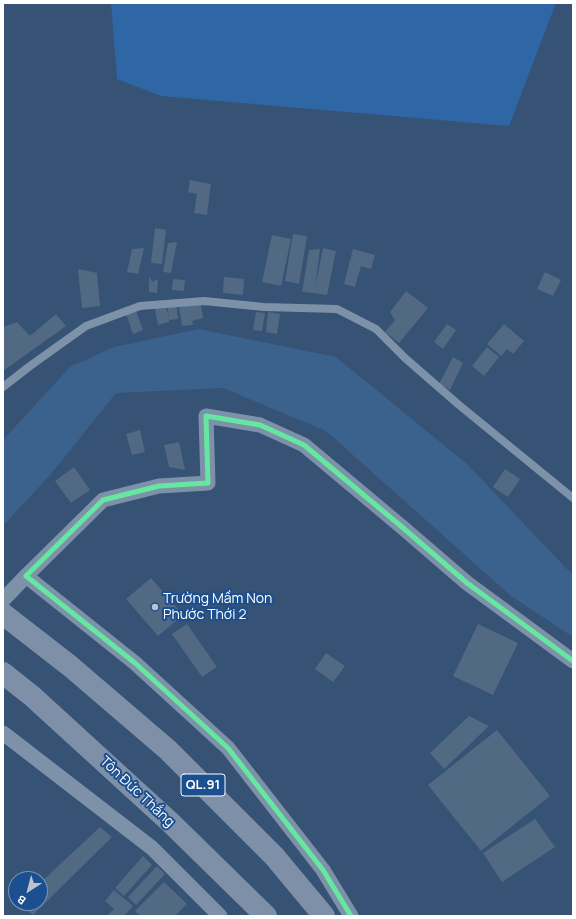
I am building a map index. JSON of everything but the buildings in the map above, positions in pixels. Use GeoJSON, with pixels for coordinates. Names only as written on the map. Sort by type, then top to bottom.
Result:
{"type":"FeatureCollection","features":[{"type":"Feature","properties":{"kind":"highway","name":"QL.91"},"geometry":{"type":"LineString","coordinates":[[3,614],[70,666],[168,750],[274,856],[324,916]]}},
{"type":"Feature","properties":{"kind":"highway","name":"Tôn Đức Thắng"},"geometry":{"type":"LineString","coordinates":[[3,673],[32,696],[171,823],[266,916]]}},
{"type":"Feature","properties":{"kind":"street"},"geometry":{"type":"LineString","coordinates":[[3,600],[104,500],[159,486],[208,483],[206,416],[260,425],[304,445],[466,583],[573,661]]}},
{"type":"Feature","properties":{"kind":"street"},"geometry":{"type":"LineString","coordinates":[[26,576],[136,663],[228,748],[323,870],[350,916]]}},
{"type":"Feature","properties":{"kind":"street"},"geometry":{"type":"LineString","coordinates":[[3,733],[152,848],[220,916]]}},
{"type":"Feature","properties":{"kind":"lane"},"geometry":{"type":"LineString","coordinates":[[3,386],[86,326],[140,306],[204,301],[264,307],[337,309],[376,329],[405,358],[459,405],[573,498]]}},
{"type":"Feature","properties":{"kind":"shaded area"},"geometry":{"type":"Polygon","coordinates":[[[111,3],[556,3],[509,126],[161,96],[117,79],[111,3]]]}},
{"type":"Feature","properties":{"kind":"shaded area"},"geometry":{"type":"Polygon","coordinates":[[[199,329],[336,357],[467,464],[573,574],[573,637],[511,596],[326,431],[223,388],[116,393],[51,474],[3,526],[3,440],[70,367],[114,347],[199,329]]]}},
{"type":"Feature","properties":{"kind":"cycle path"},"geometry":{"type":"LineString","coordinates":[[351,916],[323,870],[228,748],[135,663],[26,576],[103,500],[159,486],[208,483],[206,416],[260,425],[304,445],[467,583],[573,661]]}},
{"type":"Feature","properties":{"kind":"place","name":"Trường Mầm Non Phước Thới 2"},"geometry":{"type":"Point","coordinates":[155,607]}}]}
